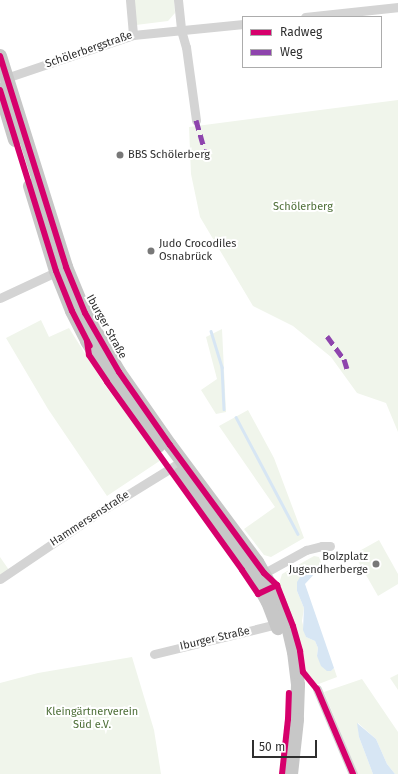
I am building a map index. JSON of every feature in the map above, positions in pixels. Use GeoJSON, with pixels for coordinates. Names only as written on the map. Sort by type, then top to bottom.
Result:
{"type":"FeatureCollection","features":[{"type":"Feature","properties":{"kind":"main road","name":"Iburger Straße"},"geometry":{"type":"LineString","coordinates":[[0,56],[4,79],[61,269],[72,311],[87,341],[112,380],[178,463],[260,575],[280,605],[294,652],[298,691],[297,720],[291,774]]}},
{"type":"Feature","properties":{"kind":"main road","name":"Iburger Straße"},"geometry":{"type":"LineString","coordinates":[[0,90],[61,269]]}},
{"type":"Feature","properties":{"kind":"main road","name":"Iburger Straße"},"geometry":{"type":"LineString","coordinates":[[260,575],[268,602],[277,624],[285,654],[289,685],[288,719],[282,774]]}},
{"type":"Feature","properties":{"kind":"street"},"geometry":{"type":"LineString","coordinates":[[130,0],[133,34]]}},
{"type":"Feature","properties":{"kind":"street"},"geometry":{"type":"LineString","coordinates":[[178,0],[180,30],[186,47],[196,120]]}},
{"type":"Feature","properties":{"kind":"street"},"geometry":{"type":"LineString","coordinates":[[314,16],[398,7]]}},
{"type":"Feature","properties":{"kind":"street","name":"Schölerbergstraße"},"geometry":{"type":"LineString","coordinates":[[4,79],[133,34],[242,24]]}},
{"type":"Feature","properties":{"kind":"street"},"geometry":{"type":"LineString","coordinates":[[0,298],[61,269]]}},
{"type":"Feature","properties":{"kind":"street","name":"Hammersenstraße"},"geometry":{"type":"LineString","coordinates":[[0,579],[93,516],[178,463]]}},
{"type":"Feature","properties":{"kind":"street"},"geometry":{"type":"LineString","coordinates":[[260,575],[306,550],[322,546],[330,546]]}},
{"type":"Feature","properties":{"kind":"street","name":"Iburger Straße"},"geometry":{"type":"LineString","coordinates":[[154,654],[277,624]]}},
{"type":"Feature","properties":{"kind":"street"},"geometry":{"type":"LineString","coordinates":[[316,690],[353,774]]}},
{"type":"Feature","properties":{"kind":"green space"},"geometry":{"type":"Polygon","coordinates":[[[133,0],[174,0],[175,13],[168,21],[136,25],[133,0]]]}},
{"type":"Feature","properties":{"kind":"green space","name":"Schölerberg"},"geometry":{"type":"Polygon","coordinates":[[[398,100],[398,432],[386,403],[357,393],[331,357],[293,326],[253,306],[200,217],[191,174],[189,127],[398,100]]]}},
{"type":"Feature","properties":{"kind":"green space"},"geometry":{"type":"Polygon","coordinates":[[[41,320],[49,337],[69,328],[104,384],[161,460],[107,496],[48,409],[6,338],[41,320]]]}},
{"type":"Feature","properties":{"kind":"green space"},"geometry":{"type":"Polygon","coordinates":[[[222,329],[226,412],[216,414],[201,390],[217,379],[206,337],[222,329]]]}},
{"type":"Feature","properties":{"kind":"green space"},"geometry":{"type":"Polygon","coordinates":[[[248,410],[274,458],[304,538],[271,557],[264,555],[244,529],[275,507],[219,426],[248,410]]]}},
{"type":"Feature","properties":{"kind":"green space","name":"Bolzplatz Jugendherberge"},"geometry":{"type":"Polygon","coordinates":[[[379,540],[398,574],[398,584],[378,596],[354,554],[379,540]]]}},
{"type":"Feature","properties":{"kind":"green space"},"geometry":{"type":"Polygon","coordinates":[[[314,556],[319,557],[322,565],[318,570],[312,569],[297,591],[304,608],[302,621],[306,637],[315,641],[318,648],[317,656],[331,671],[334,668],[337,677],[316,685],[307,673],[295,625],[279,584],[282,574],[314,556]]]}},
{"type":"Feature","properties":{"kind":"green space"},"geometry":{"type":"Polygon","coordinates":[[[0,557],[9,570],[0,576],[0,557]]]}},
{"type":"Feature","properties":{"kind":"green space","name":"Kleingärtnerverein Süd e.V."},"geometry":{"type":"Polygon","coordinates":[[[132,657],[154,730],[161,774],[0,774],[0,683],[38,673],[132,657]]]}},
{"type":"Feature","properties":{"kind":"green space"},"geometry":{"type":"Polygon","coordinates":[[[398,674],[398,690],[390,678],[398,674]]]}},
{"type":"Feature","properties":{"kind":"green space"},"geometry":{"type":"Polygon","coordinates":[[[362,679],[398,732],[398,774],[395,774],[387,764],[376,739],[358,723],[359,737],[373,774],[358,774],[324,692],[362,679]]]}},
{"type":"Feature","properties":{"kind":"water"},"geometry":{"type":"Polygon","coordinates":[[[312,568],[318,570],[305,584],[334,668],[331,671],[327,671],[321,666],[317,656],[318,648],[315,641],[306,637],[303,630],[304,608],[297,591],[297,582],[302,574],[312,568]]]}},
{"type":"Feature","properties":{"kind":"water"},"geometry":{"type":"Polygon","coordinates":[[[357,723],[376,739],[387,764],[395,774],[373,774],[359,737],[357,723]]]}},
{"type":"Feature","properties":{"kind":"waterway"},"geometry":{"type":"LineString","coordinates":[[211,331],[222,367],[224,409]]}},
{"type":"Feature","properties":{"kind":"waterway"},"geometry":{"type":"LineString","coordinates":[[236,417],[298,534]]}},
{"type":"Feature","properties":{"kind":"marked path"},"geometry":{"type":"LineString","coordinates":[[196,120],[205,151]]}},
{"type":"Feature","properties":{"kind":"marked path"},"geometry":{"type":"LineString","coordinates":[[327,336],[344,359],[347,369]]}},
{"type":"Feature","properties":{"kind":"cycle path"},"geometry":{"type":"LineString","coordinates":[[0,56],[66,267],[85,313],[119,372],[170,445],[264,573],[277,585],[293,626],[300,651],[303,672],[317,689],[353,774]]}},
{"type":"Feature","properties":{"kind":"cycle path"},"geometry":{"type":"LineString","coordinates":[[0,90],[56,271],[72,311],[90,346]]}},
{"type":"Feature","properties":{"kind":"cycle path"},"geometry":{"type":"LineString","coordinates":[[87,341],[89,355],[107,382],[258,594],[277,585]]}},
{"type":"Feature","properties":{"kind":"cycle path"},"geometry":{"type":"LineString","coordinates":[[282,774],[288,719],[289,693]]}},
{"type":"Feature","properties":{"kind":"place","name":"BBS Schölerberg"},"geometry":{"type":"Point","coordinates":[120,155]}},
{"type":"Feature","properties":{"kind":"place","name":"Judo Crocodiles Osnabrück"},"geometry":{"type":"Point","coordinates":[151,251]}},
{"type":"Feature","properties":{"kind":"place","name":"Bolzplatz Jugendherberge"},"geometry":{"type":"Point","coordinates":[376,564]}}]}
